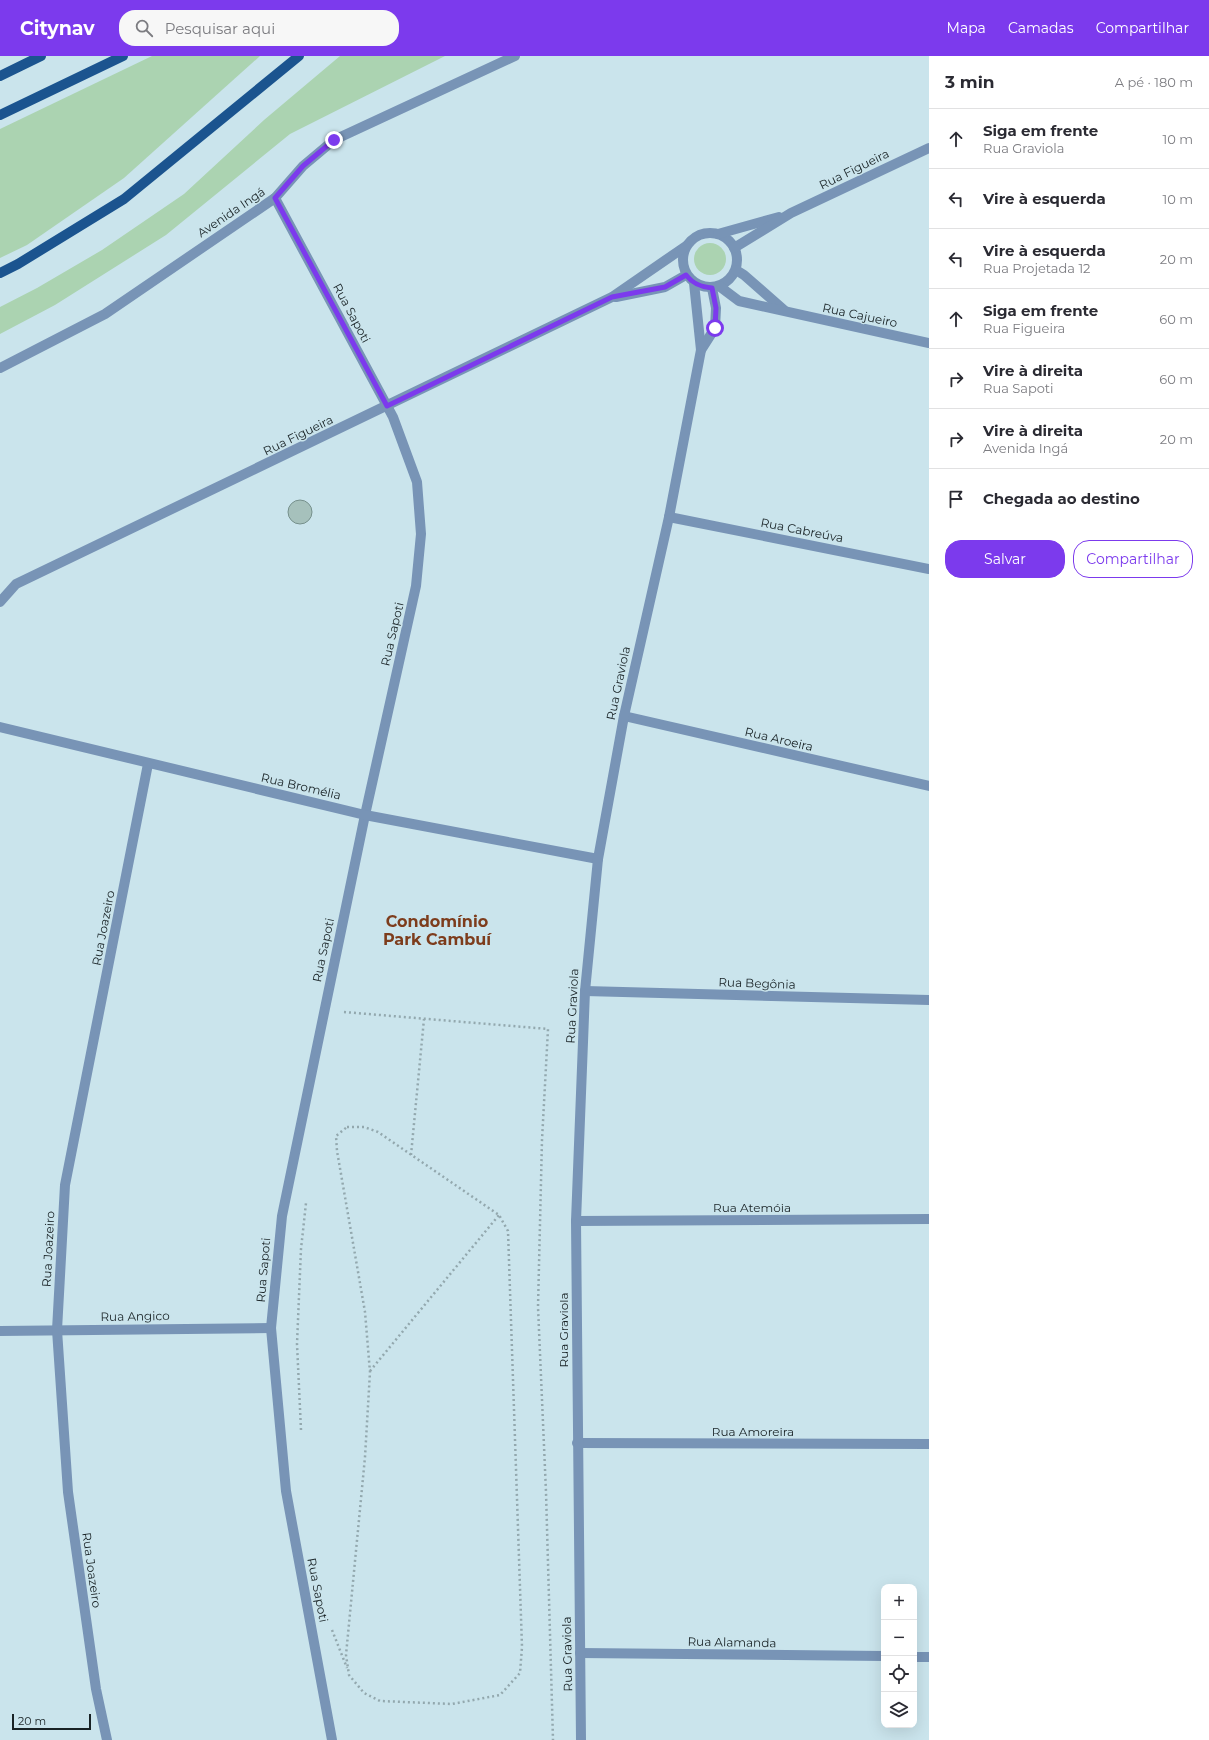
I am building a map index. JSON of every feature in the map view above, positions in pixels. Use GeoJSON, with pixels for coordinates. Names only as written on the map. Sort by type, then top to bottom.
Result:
{"type":"FeatureCollection","features":[{"type":"Feature","properties":{"kind":"main road"},"geometry":{"type":"LineString","coordinates":[[0,76],[41,56]]}},
{"type":"Feature","properties":{"kind":"main road"},"geometry":{"type":"LineString","coordinates":[[0,115],[123,56]]}},
{"type":"Feature","properties":{"kind":"main road"},"geometry":{"type":"LineString","coordinates":[[0,273],[18,264],[124,199],[299,56]]}},
{"type":"Feature","properties":{"kind":"street","name":"Avenida Ingá"},"geometry":{"type":"LineString","coordinates":[[0,368],[105,314],[275,198],[303,166],[334,140],[515,56]]}},
{"type":"Feature","properties":{"kind":"street","name":"Rua Figueira"},"geometry":{"type":"LineString","coordinates":[[791,213],[929,148]]}},
{"type":"Feature","properties":{"kind":"street","name":"Rua Sapoti"},"geometry":{"type":"LineString","coordinates":[[275,198],[393,417],[417,482],[421,534],[416,586],[365,815],[282,1216],[271,1328],[286,1490],[332,1740]]}},
{"type":"Feature","properties":{"kind":"street"},"geometry":{"type":"LineString","coordinates":[[612,297],[686,246],[697,236],[703,234],[718,234],[791,213]]}},
{"type":"Feature","properties":{"kind":"street"},"geometry":{"type":"LineString","coordinates":[[734,248],[791,213]]}},
{"type":"Feature","properties":{"kind":"street"},"geometry":{"type":"LineString","coordinates":[[686,246],[682,260],[686,275],[694,283],[702,287],[715,287],[732,277],[736,270],[737,259],[734,248],[724,237],[718,234]]}},
{"type":"Feature","properties":{"kind":"street"},"geometry":{"type":"LineString","coordinates":[[736,270],[744,275],[786,312]]}},
{"type":"Feature","properties":{"kind":"street"},"geometry":{"type":"LineString","coordinates":[[612,297],[665,287],[686,275]]}},
{"type":"Feature","properties":{"kind":"street"},"geometry":{"type":"LineString","coordinates":[[694,283],[701,350]]}},
{"type":"Feature","properties":{"kind":"street","name":"Rua Cajueiro"},"geometry":{"type":"LineString","coordinates":[[715,287],[740,301],[929,343]]}},
{"type":"Feature","properties":{"kind":"street","name":"Rua Graviola"},"geometry":{"type":"LineString","coordinates":[[581,1740],[576,1221],[585,991],[598,859],[624,716],[669,517],[701,350],[715,328],[715,287]]}},
{"type":"Feature","properties":{"kind":"street","name":"Rua Figueira"},"geometry":{"type":"LineString","coordinates":[[0,602],[16,584],[612,297]]}},
{"type":"Feature","properties":{"kind":"street","name":"Rua Cabreúva"},"geometry":{"type":"LineString","coordinates":[[669,517],[929,569]]}},
{"type":"Feature","properties":{"kind":"street","name":"Rua Aroeira"},"geometry":{"type":"LineString","coordinates":[[624,716],[929,786]]}},
{"type":"Feature","properties":{"kind":"street","name":"Rua Bromélia"},"geometry":{"type":"LineString","coordinates":[[0,727],[148,764],[365,815],[598,859]]}},
{"type":"Feature","properties":{"kind":"street","name":"Rua Joazeiro"},"geometry":{"type":"LineString","coordinates":[[107,1740],[96,1689],[68,1492],[57,1330],[65,1185],[148,764]]}},
{"type":"Feature","properties":{"kind":"street","name":"Rua Begônia"},"geometry":{"type":"LineString","coordinates":[[585,991],[929,1000]]}},
{"type":"Feature","properties":{"kind":"street","name":"Rua Atemóia"},"geometry":{"type":"LineString","coordinates":[[576,1221],[929,1219]]}},
{"type":"Feature","properties":{"kind":"street","name":"Rua Angico"},"geometry":{"type":"LineString","coordinates":[[0,1331],[271,1328]]}},
{"type":"Feature","properties":{"kind":"street","name":"Rua Amoreira"},"geometry":{"type":"LineString","coordinates":[[577,1443],[929,1444]]}},
{"type":"Feature","properties":{"kind":"street","name":"Rua Alamanda"},"geometry":{"type":"LineString","coordinates":[[580,1653],[881,1656]]}},
{"type":"Feature","properties":{"kind":"street"},"geometry":{"type":"LineString","coordinates":[[917,1657],[929,1657]]}},
{"type":"Feature","properties":{"kind":"path"},"geometry":{"type":"LineString","coordinates":[[322,1020],[333,1022],[339,1012],[548,1029],[542,1140],[538,1307],[546,1492],[553,1740]]}},
{"type":"Feature","properties":{"kind":"path"},"geometry":{"type":"LineString","coordinates":[[411,1154],[424,1019]]}},
{"type":"Feature","properties":{"kind":"path"},"geometry":{"type":"LineString","coordinates":[[331,1627],[349,1675],[364,1693],[380,1701],[452,1704],[500,1695],[520,1673],[522,1647],[508,1231],[498,1215],[378,1132],[364,1127],[347,1127],[336,1136],[337,1151],[365,1312],[370,1372],[365,1457],[346,1655],[349,1675]]}},
{"type":"Feature","properties":{"kind":"path"},"geometry":{"type":"LineString","coordinates":[[301,1437],[297,1344],[301,1249],[306,1195]]}},
{"type":"Feature","properties":{"kind":"path"},"geometry":{"type":"LineString","coordinates":[[370,1372],[498,1215]]}},
{"type":"Feature","properties":{"kind":"green space"},"geometry":{"type":"Polygon","coordinates":[[[152,56],[260,56],[124,178],[27,245],[0,258],[0,129],[152,56]]]}},
{"type":"Feature","properties":{"kind":"green space"},"geometry":{"type":"Polygon","coordinates":[[[340,56],[445,56],[290,134],[166,235],[55,305],[0,334],[0,307],[37,288],[102,250],[184,194],[264,120],[340,56]]]}},
{"type":"Feature","properties":{"kind":"green space"},"geometry":{"type":"Polygon","coordinates":[[[707,243],[713,243],[723,250],[726,259],[725,265],[719,272],[713,275],[707,275],[697,268],[694,262],[694,256],[701,246],[707,243]]]}},
{"type":"Feature","properties":{"kind":"building"},"geometry":{"type":"Polygon","coordinates":[[[300,500],[308,504],[312,512],[308,520],[300,524],[292,520],[288,512],[292,504],[300,500]]]}},
{"type":"Feature","properties":{"kind":"district","name":"Condomínio Park Cambuí"},"geometry":{"type":"Point","coordinates":[437,930]}},
{"type":"Feature","properties":{"kind":"route"},"geometry":{"type":"LineString","coordinates":[[334,140],[303,166],[275,198],[387,406],[612,297],[665,287],[686,275],[694,283],[702,287],[712,288],[716,308],[715,328]]}}]}
